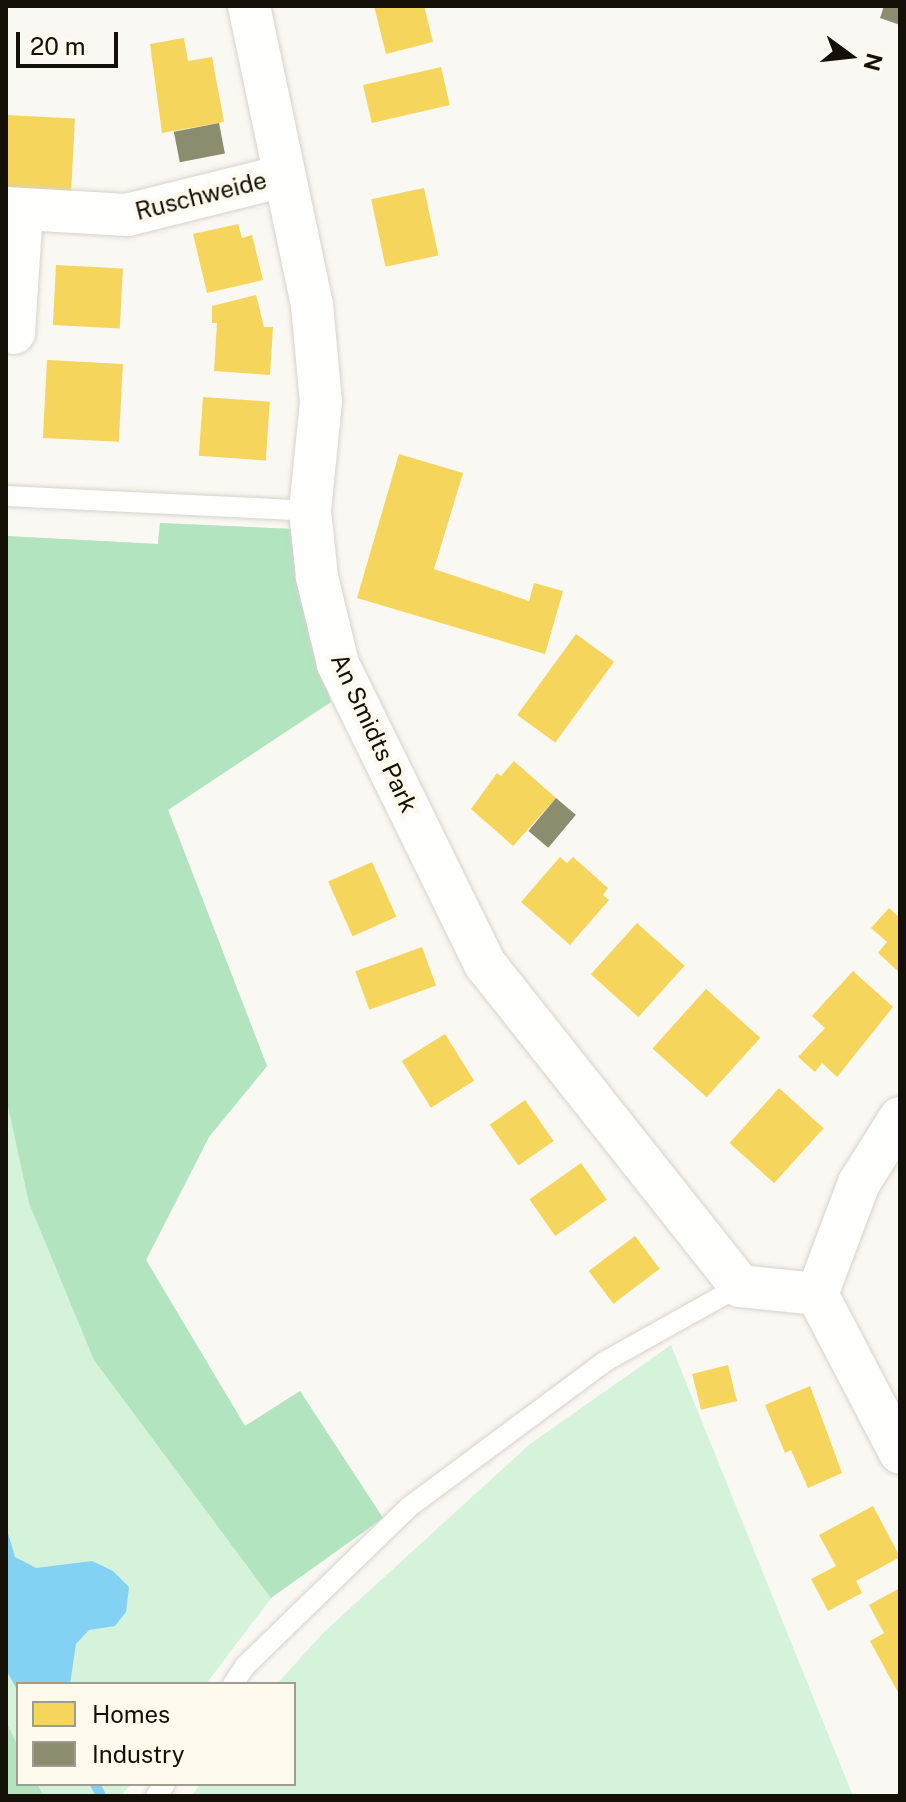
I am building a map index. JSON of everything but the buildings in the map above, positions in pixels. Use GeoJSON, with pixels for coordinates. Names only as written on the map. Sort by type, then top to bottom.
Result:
{"type":"FeatureCollection","features":[{"type":"Feature","properties":{"kind":"street","name":"An Smidts Park"},"geometry":{"type":"LineString","coordinates":[[249,6],[312,305],[321,402],[310,511],[317,577],[338,664],[485,964],[740,1286]]}},
{"type":"Feature","properties":{"kind":"street","name":"Ruschweide"},"geometry":{"type":"LineString","coordinates":[[14,333],[14,209],[127,215],[283,176]]}},
{"type":"Feature","properties":{"kind":"street"},"geometry":{"type":"LineString","coordinates":[[900,1118],[859,1183],[817,1294],[900,1453]]}},
{"type":"Feature","properties":{"kind":"street"},"geometry":{"type":"LineString","coordinates":[[740,1286],[817,1294]]}},
{"type":"Feature","properties":{"kind":"lane"},"geometry":{"type":"LineString","coordinates":[[6,496],[310,511]]}},
{"type":"Feature","properties":{"kind":"lane"},"geometry":{"type":"LineString","coordinates":[[234,1682],[245,1666],[409,1507],[604,1362],[740,1286]]}},
{"type":"Feature","properties":{"kind":"green space"},"geometry":{"type":"Polygon","coordinates":[[[160,523],[293,529],[299,594],[331,702],[168,809],[267,1066],[209,1137],[146,1260],[245,1426],[300,1391],[383,1518],[271,1598],[208,1682],[16,1682],[16,1786],[129,1786],[121,1796],[6,1796],[6,536],[158,544],[160,523]]]}},
{"type":"Feature","properties":{"kind":"green space"},"geometry":{"type":"Polygon","coordinates":[[[160,523],[293,529],[299,594],[331,702],[168,810],[267,1066],[209,1137],[146,1260],[245,1426],[300,1391],[383,1518],[271,1598],[94,1360],[29,1203],[6,1097],[6,536],[158,544],[160,523]]]}},
{"type":"Feature","properties":{"kind":"green space"},"geometry":{"type":"Polygon","coordinates":[[[671,1345],[853,1796],[192,1796],[199,1786],[296,1786],[296,1682],[279,1682],[323,1633],[530,1444],[671,1345]]]}},
{"type":"Feature","properties":{"kind":"green space"},"geometry":{"type":"Polygon","coordinates":[[[6,1722],[16,1742],[16,1786],[38,1786],[44,1796],[6,1796],[6,1722]]]}},
{"type":"Feature","properties":{"kind":"water"},"geometry":{"type":"Polygon","coordinates":[[[6,1526],[15,1557],[36,1568],[92,1561],[113,1571],[129,1587],[126,1612],[115,1626],[89,1630],[76,1644],[70,1682],[16,1682],[16,1688],[6,1670],[6,1526]]]}},
{"type":"Feature","properties":{"kind":"waterway"},"geometry":{"type":"LineString","coordinates":[[96,1786],[101,1796]]}}]}
